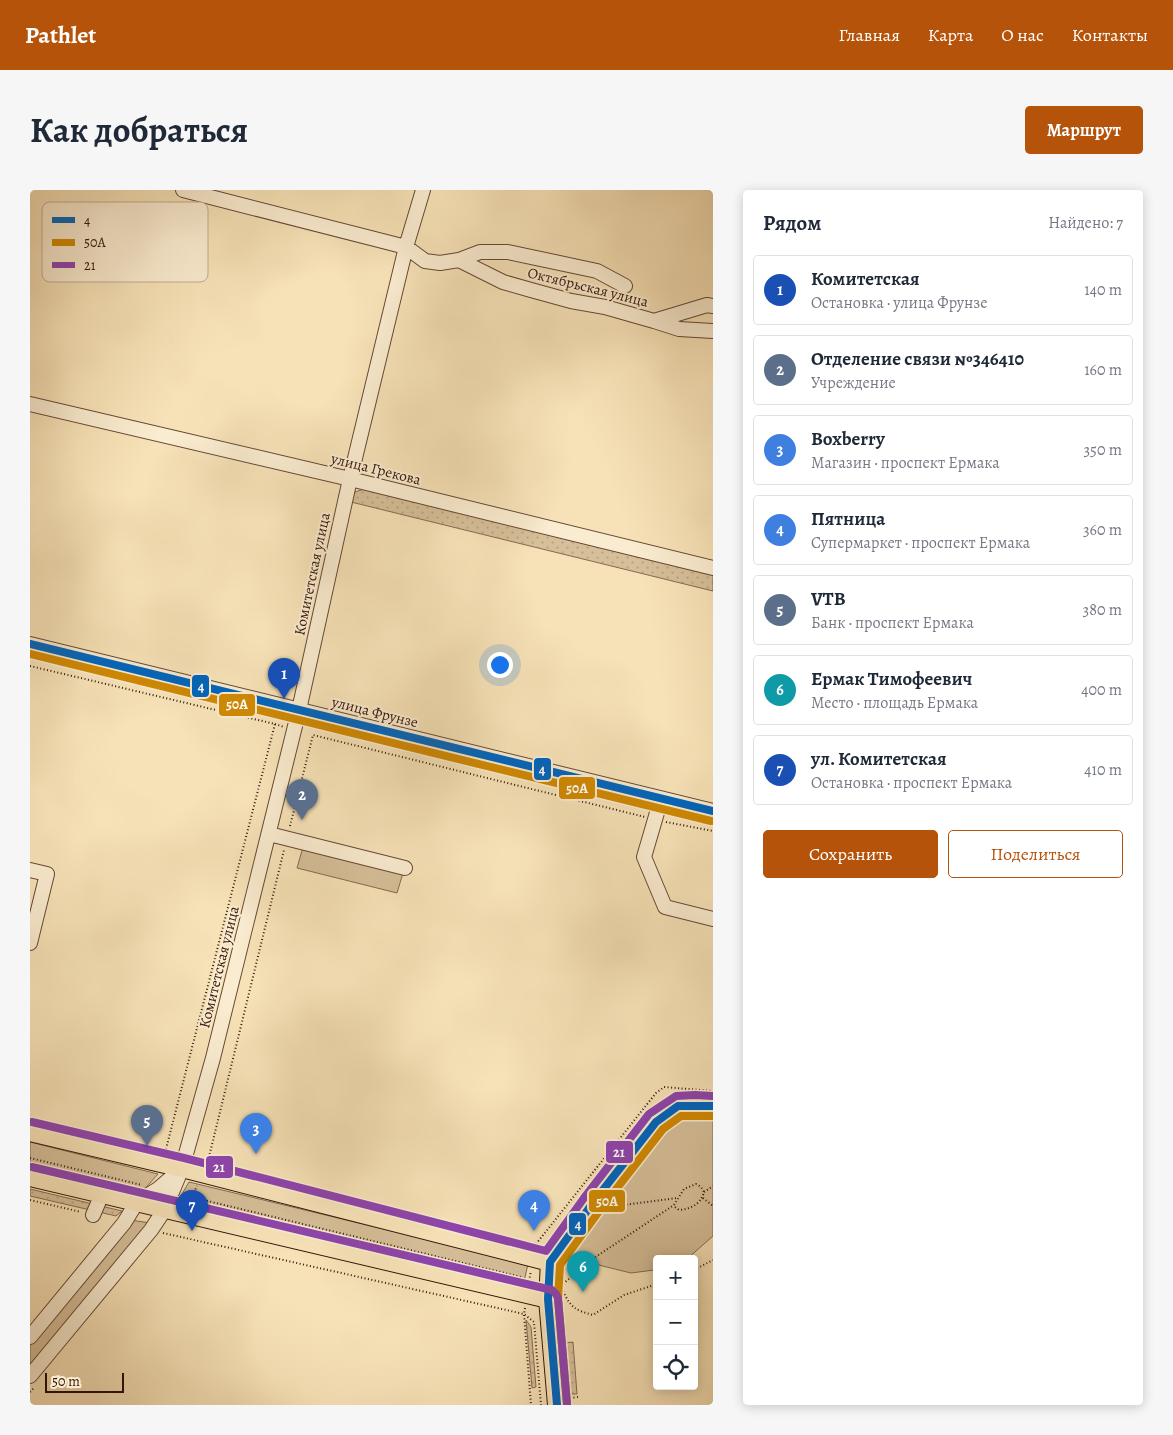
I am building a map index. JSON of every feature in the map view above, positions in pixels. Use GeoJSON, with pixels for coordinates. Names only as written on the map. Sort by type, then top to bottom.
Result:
{"type":"FeatureCollection","features":[{"type":"Feature","properties":{"kind":"main road"},"geometry":{"type":"LineString","coordinates":[[542,1259],[592,1204],[656,1122],[678,1106],[713,1106]]}},
{"type":"Feature","properties":{"kind":"main road"},"geometry":{"type":"LineString","coordinates":[[30,1132],[182,1168],[542,1259]]}},
{"type":"Feature","properties":{"kind":"main road"},"geometry":{"type":"LineString","coordinates":[[30,1177],[548,1299]]}},
{"type":"Feature","properties":{"kind":"main road"},"geometry":{"type":"LineString","coordinates":[[542,1259],[548,1299],[557,1405]]}},
{"type":"Feature","properties":{"kind":"street"},"geometry":{"type":"LineString","coordinates":[[183,190],[406,247],[425,261],[440,263],[459,260],[480,252],[508,252],[597,271],[625,286]]}},
{"type":"Feature","properties":{"kind":"street","name":"Комитетская улица"},"geometry":{"type":"LineString","coordinates":[[30,1376],[151,1230],[165,1209],[182,1168],[213,1058],[269,834],[299,710],[350,479],[406,247],[423,190]]}},
{"type":"Feature","properties":{"kind":"street","name":"Октябрьская улица"},"geometry":{"type":"LineString","coordinates":[[459,260],[503,282],[571,301],[605,307],[654,320],[707,305],[713,306]]}},
{"type":"Feature","properties":{"kind":"street"},"geometry":{"type":"LineString","coordinates":[[654,320],[679,328],[713,331]]}},
{"type":"Feature","properties":{"kind":"street","name":"улица Грекова"},"geometry":{"type":"LineString","coordinates":[[30,404],[350,479],[713,568]]}},
{"type":"Feature","properties":{"kind":"street","name":"улица Фрунзе"},"geometry":{"type":"LineString","coordinates":[[30,644],[713,811]]}},
{"type":"Feature","properties":{"kind":"street"},"geometry":{"type":"LineString","coordinates":[[662,799],[644,857],[664,907],[713,919]]}},
{"type":"Feature","properties":{"kind":"street"},"geometry":{"type":"LineString","coordinates":[[269,834],[404,868]]}},
{"type":"Feature","properties":{"kind":"street"},"geometry":{"type":"LineString","coordinates":[[30,870],[47,874],[30,942]]}},
{"type":"Feature","properties":{"kind":"street"},"geometry":{"type":"LineString","coordinates":[[30,1337],[124,1223],[133,1201],[158,1189],[182,1168]]}},
{"type":"Feature","properties":{"kind":"street"},"geometry":{"type":"LineString","coordinates":[[93,1215],[102,1194]]}},
{"type":"Feature","properties":{"kind":"path"},"geometry":{"type":"LineString","coordinates":[[30,666],[275,724],[164,1156],[160,1163]]}},
{"type":"Feature","properties":{"kind":"path"},"geometry":{"type":"LineString","coordinates":[[531,1405],[524,1314],[527,1294],[542,1259],[536,1245],[656,1093],[664,1087],[713,1090]]}},
{"type":"Feature","properties":{"kind":"path"},"geometry":{"type":"LineString","coordinates":[[30,1158],[143,1186],[133,1201]]}},
{"type":"Feature","properties":{"kind":"path"},"geometry":{"type":"LineString","coordinates":[[653,1285],[624,1295],[593,1314],[577,1311],[569,1304],[560,1287],[588,1262],[674,1205],[684,1190],[696,1184],[704,1192],[703,1198],[694,1207],[687,1210],[679,1210],[674,1205]]}},
{"type":"Feature","properties":{"kind":"path"},"geometry":{"type":"LineString","coordinates":[[704,1192],[713,1186]]}},
{"type":"Feature","properties":{"kind":"path"},"geometry":{"type":"LineString","coordinates":[[172,1192],[520,1277]]}},
{"type":"Feature","properties":{"kind":"path"},"geometry":{"type":"LineString","coordinates":[[616,1206],[677,1198]]}},
{"type":"Feature","properties":{"kind":"path"},"geometry":{"type":"LineString","coordinates":[[703,1198],[713,1206]]}},
{"type":"Feature","properties":{"kind":"path"},"geometry":{"type":"LineString","coordinates":[[30,1200],[93,1215]]}},
{"type":"Feature","properties":{"kind":"path"},"geometry":{"type":"LineString","coordinates":[[151,1230],[524,1314],[534,1322],[541,1405]]}},
{"type":"Feature","properties":{"kind":"path"},"geometry":{"type":"LineString","coordinates":[[698,1268],[713,1260]]}},
{"type":"Feature","properties":{"kind":"shaded area"},"geometry":{"type":"Polygon","coordinates":[[[364,489],[713,574],[713,591],[351,502],[355,492],[364,489]]]}},
{"type":"Feature","properties":{"kind":"shaded area"},"geometry":{"type":"Polygon","coordinates":[[[303,847],[403,873],[397,893],[297,868],[303,847]]]}},
{"type":"Feature","properties":{"kind":"shaded area"},"geometry":{"type":"Polygon","coordinates":[[[713,1110],[713,1236],[692,1255],[653,1255],[653,1270],[631,1273],[562,1256],[610,1190],[673,1115],[713,1110]]]}},
{"type":"Feature","properties":{"kind":"shaded area"},"geometry":{"type":"Polygon","coordinates":[[[30,1142],[158,1174],[134,1201],[30,1176],[30,1142]]]}},
{"type":"Feature","properties":{"kind":"shaded area"},"geometry":{"type":"Polygon","coordinates":[[[189,1182],[528,1264],[523,1286],[175,1206],[189,1182]]]}},
{"type":"Feature","properties":{"kind":"shaded area"},"geometry":{"type":"Polygon","coordinates":[[[30,1189],[122,1211],[116,1216],[30,1196],[30,1189]]]}},
{"type":"Feature","properties":{"kind":"shaded area"},"geometry":{"type":"Polygon","coordinates":[[[131,1220],[150,1223],[30,1370],[30,1343],[131,1220]]]}},
{"type":"Feature","properties":{"kind":"shaded area"},"geometry":{"type":"Polygon","coordinates":[[[526,1320],[531,1327],[536,1387],[532,1388],[526,1320]]]}},
{"type":"Feature","properties":{"kind":"shaded area"},"geometry":{"type":"Polygon","coordinates":[[[573,1342],[577,1394],[568,1394],[564,1343],[573,1342]]]}},
{"type":"Feature","properties":{"kind":"transit line","name":"4"},"geometry":{"type":"LineString","coordinates":[[30,644],[713,811]]}},
{"type":"Feature","properties":{"kind":"transit line","name":"50А"},"geometry":{"type":"LineString","coordinates":[[30,654],[711,821]]}},
{"type":"Feature","properties":{"kind":"transit line","name":"21"},"geometry":{"type":"LineString","coordinates":[[32,1122],[184,1158],[546,1251],[649,1114],[676,1096],[713,1096]]}},
{"type":"Feature","properties":{"kind":"transit line","name":"4"},"geometry":{"type":"LineString","coordinates":[[557,1405],[548,1299],[550,1262],[592,1204],[656,1122],[678,1106],[713,1106]]}},
{"type":"Feature","properties":{"kind":"transit line","name":"50А"},"geometry":{"type":"LineString","coordinates":[[567,1404],[558,1299],[560,1265],[663,1129],[681,1116],[712,1116]]}},
{"type":"Feature","properties":{"kind":"transit line","name":"21"},"geometry":{"type":"LineString","coordinates":[[32,1167],[552,1290],[558,1298],[567,1404]]}},
{"type":"Feature","properties":{"kind":"place","name":"Комитетская"},"geometry":{"type":"Point","coordinates":[284,699]}},
{"type":"Feature","properties":{"kind":"place","name":"Отделение связи №346410"},"geometry":{"type":"Point","coordinates":[302,820]}},
{"type":"Feature","properties":{"kind":"place","name":"VTB"},"geometry":{"type":"Point","coordinates":[147,1146]}},
{"type":"Feature","properties":{"kind":"place","name":"Boxberry"},"geometry":{"type":"Point","coordinates":[256,1154]}},
{"type":"Feature","properties":{"kind":"place","name":"ул. Комитетская"},"geometry":{"type":"Point","coordinates":[192,1231]}},
{"type":"Feature","properties":{"kind":"place","name":"Пятница"},"geometry":{"type":"Point","coordinates":[534,1231]}},
{"type":"Feature","properties":{"kind":"place","name":"Ермак Тимофеевич"},"geometry":{"type":"Point","coordinates":[583,1292]}}]}
